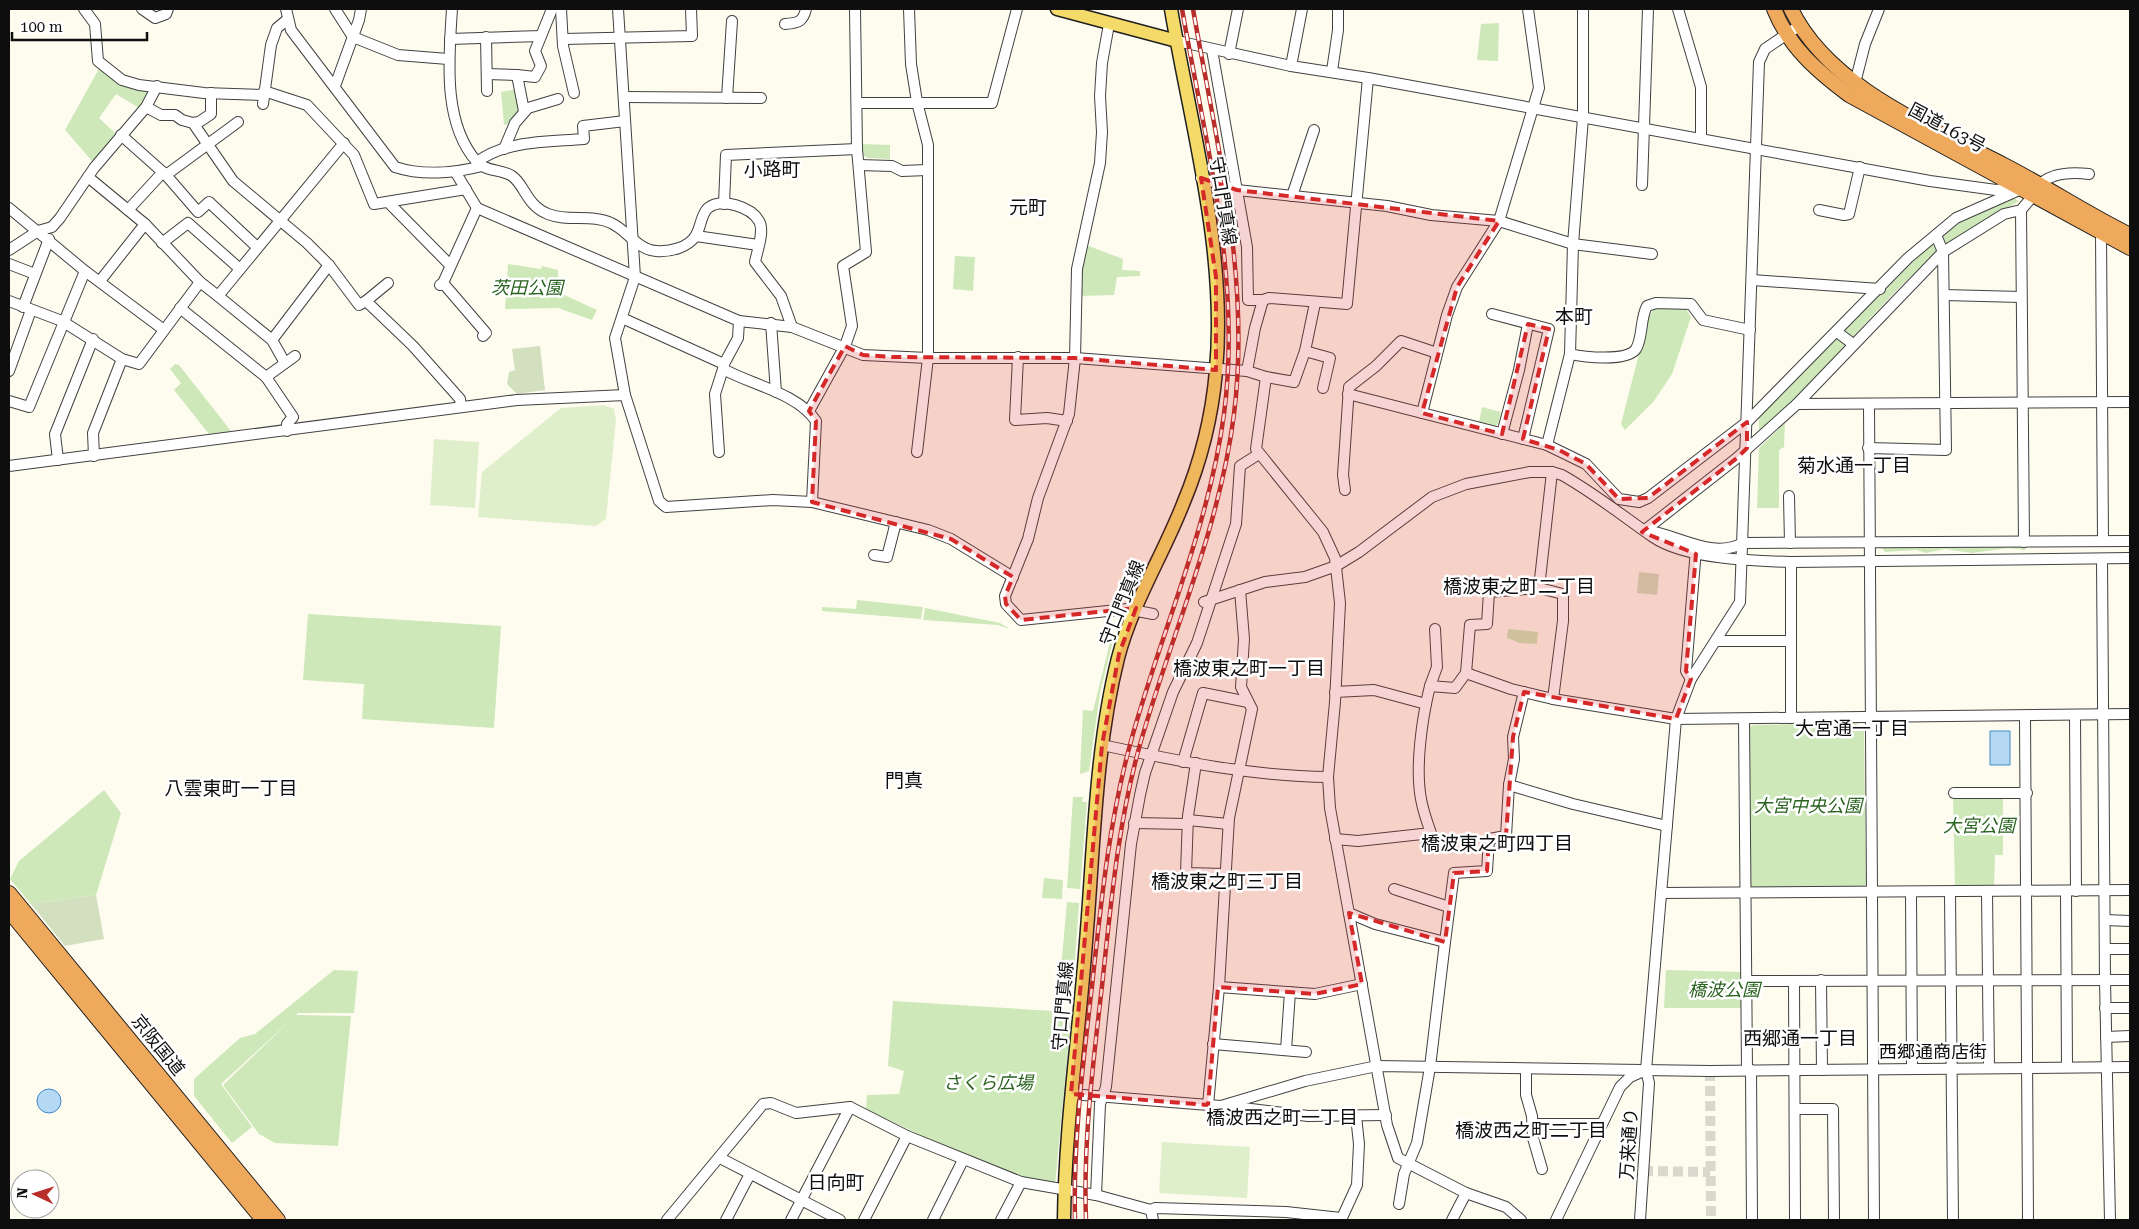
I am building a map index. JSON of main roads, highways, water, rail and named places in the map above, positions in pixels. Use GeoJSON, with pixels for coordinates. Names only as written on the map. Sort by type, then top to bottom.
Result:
{"type":"FeatureCollection","features":[{"type":"Feature","properties":{"kind":"highway","name":"国道163号"},"geometry":{"type":"LineString","coordinates":[[1774,9],[1786,34],[1816,70],[1848,95],[2019,188],[2036,191],[2130,235]]}},
{"type":"Feature","properties":{"kind":"highway","name":"国道163号"},"geometry":{"type":"LineString","coordinates":[[1791,9],[1799,26],[1825,57],[1855,83],[1919,121],[2006,166],[2036,191],[2130,248]]}},
{"type":"Feature","properties":{"kind":"highway","name":"京阪国道"},"geometry":{"type":"LineString","coordinates":[[9,893],[278,1220]]}},
{"type":"Feature","properties":{"kind":"highway","name":"京阪国道"},"geometry":{"type":"LineString","coordinates":[[9,911],[263,1220]]}},
{"type":"Feature","properties":{"kind":"main road"},"geometry":{"type":"LineString","coordinates":[[1056,9],[1084,13],[1108,24],[1177,42]]}},
{"type":"Feature","properties":{"kind":"main road","name":"守口門真線"},"geometry":{"type":"LineString","coordinates":[[1064,1220],[1064,1191],[1071,1094],[1082,993],[1102,745],[1119,654],[1135,609],[1184,503],[1195,472],[1205,438],[1216,370],[1216,277],[1209,217],[1171,9]]}},
{"type":"Feature","properties":{"kind":"water"},"geometry":{"type":"Polygon","coordinates":[[[1990,731],[2010,731],[2010,765],[1990,765],[1990,731]]]}},
{"type":"Feature","properties":{"kind":"water"},"geometry":{"type":"Polygon","coordinates":[[[49,1089],[58,1092],[61,1101],[58,1110],[49,1113],[40,1110],[37,1101],[40,1092],[49,1089]]]}},
{"type":"Feature","properties":{"kind":"tunnel"},"geometry":{"type":"LineString","coordinates":[[1710,1071],[1711,1220]]}},
{"type":"Feature","properties":{"kind":"tunnel"},"geometry":{"type":"LineString","coordinates":[[1643,1171],[1710,1172]]}},
{"type":"Feature","properties":{"kind":"railway"},"geometry":{"type":"LineString","coordinates":[[1075,1220],[1077,1132],[1082,1074],[1102,893],[1111,832],[1131,741],[1196,538],[1217,456],[1224,414],[1228,363],[1225,261],[1210,159],[1182,9]]}},
{"type":"Feature","properties":{"kind":"railway"},"geometry":{"type":"LineString","coordinates":[[1086,1220],[1087,1132],[1092,1074],[1112,893],[1126,801],[1153,701],[1207,539],[1218,498],[1234,414],[1238,363],[1235,261],[1221,160],[1193,9]]}},
{"type":"Feature","properties":{"kind":"district","name":"小路町"},"geometry":{"type":"Point","coordinates":[772,169]}},
{"type":"Feature","properties":{"kind":"district","name":"元町"},"geometry":{"type":"Point","coordinates":[1028,207]}},
{"type":"Feature","properties":{"kind":"district","name":"本町"},"geometry":{"type":"Point","coordinates":[1574,316]}},
{"type":"Feature","properties":{"kind":"district","name":"菊水通一丁目"},"geometry":{"type":"Point","coordinates":[1854,465]}},
{"type":"Feature","properties":{"kind":"district","name":"橋波東之町二丁目"},"geometry":{"type":"Point","coordinates":[1519,586]}},
{"type":"Feature","properties":{"kind":"district","name":"橋波東之町一丁目"},"geometry":{"type":"Point","coordinates":[1249,668]}},
{"type":"Feature","properties":{"kind":"district","name":"大宮通一丁目"},"geometry":{"type":"Point","coordinates":[1852,728]}},
{"type":"Feature","properties":{"kind":"district","name":"門真"},"geometry":{"type":"Point","coordinates":[904,780]}},
{"type":"Feature","properties":{"kind":"district","name":"八雲東町一丁目"},"geometry":{"type":"Point","coordinates":[231,788]}},
{"type":"Feature","properties":{"kind":"district","name":"橋波東之町四丁目"},"geometry":{"type":"Point","coordinates":[1497,843]}},
{"type":"Feature","properties":{"kind":"district","name":"橋波東之町三丁目"},"geometry":{"type":"Point","coordinates":[1227,881]}},
{"type":"Feature","properties":{"kind":"district","name":"西郷通一丁目"},"geometry":{"type":"Point","coordinates":[1800,1038]}},
{"type":"Feature","properties":{"kind":"district","name":"橋波西之町一丁目"},"geometry":{"type":"Point","coordinates":[1282,1117]}},
{"type":"Feature","properties":{"kind":"district","name":"橋波西之町二丁目"},"geometry":{"type":"Point","coordinates":[1531,1130]}},
{"type":"Feature","properties":{"kind":"district","name":"日向町"},"geometry":{"type":"Point","coordinates":[836,1182]}},
{"type":"Feature","properties":{"kind":"park label","name":"茨田公園"},"geometry":{"type":"Point","coordinates":[527,288]}},
{"type":"Feature","properties":{"kind":"park label","name":"大宮中央公園"},"geometry":{"type":"Point","coordinates":[1808,806]}},
{"type":"Feature","properties":{"kind":"park label","name":"大宮公園"},"geometry":{"type":"Point","coordinates":[1979,826]}},
{"type":"Feature","properties":{"kind":"park label","name":"橋波公園"},"geometry":{"type":"Point","coordinates":[1724,990]}},
{"type":"Feature","properties":{"kind":"park label","name":"さくら広場"},"geometry":{"type":"Point","coordinates":[988,1083]}}]}
